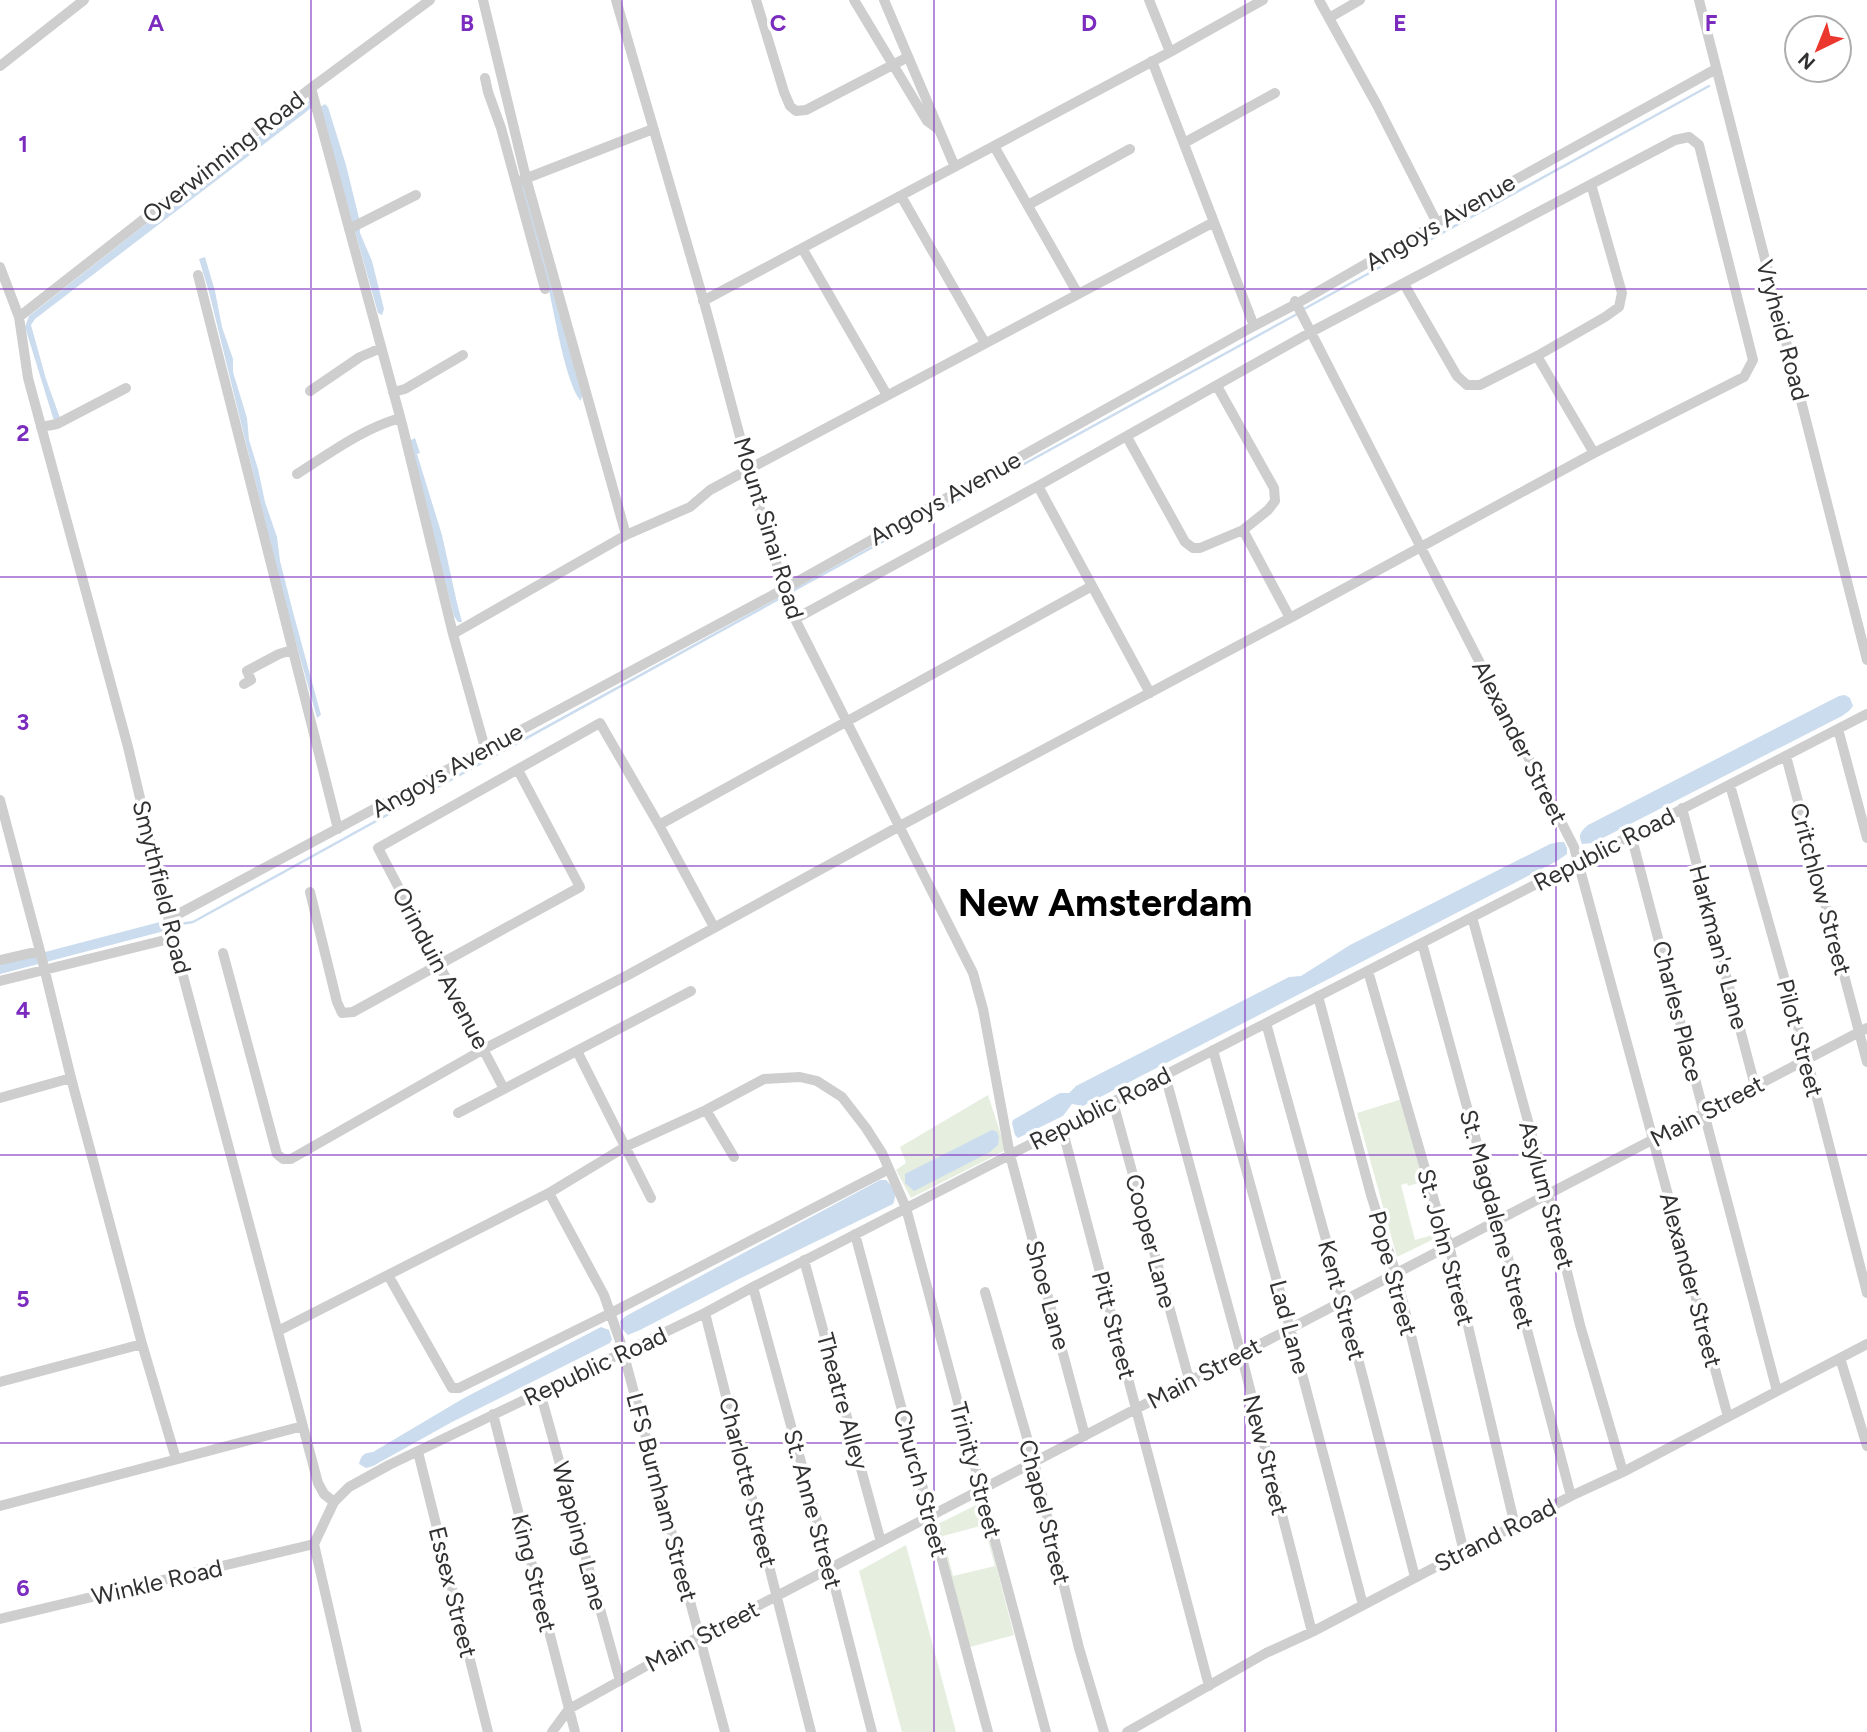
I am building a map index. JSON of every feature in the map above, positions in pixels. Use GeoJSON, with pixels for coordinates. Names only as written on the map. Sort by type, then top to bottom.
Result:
{"type":"FeatureCollection","features":[{"type":"Feature","properties":{"kind":"street"},"geometry":{"type":"LineString","coordinates":[[0,66],[84,0]]}},
{"type":"Feature","properties":{"kind":"street","name":"Overwinning Road"},"geometry":{"type":"LineString","coordinates":[[19,317],[312,88],[430,0]]}},
{"type":"Feature","properties":{"kind":"street"},"geometry":{"type":"LineString","coordinates":[[483,0],[545,289]]}},
{"type":"Feature","properties":{"kind":"street","name":"Mount Sinai Road"},"geometry":{"type":"LineString","coordinates":[[616,0],[786,596],[794,619],[973,973],[983,1009],[1010,1154]]}},
{"type":"Feature","properties":{"kind":"street"},"geometry":{"type":"LineString","coordinates":[[756,0],[784,92],[790,106],[796,111],[806,110],[908,57]]}},
{"type":"Feature","properties":{"kind":"street"},"geometry":{"type":"LineString","coordinates":[[854,0],[927,121],[940,131]]}},
{"type":"Feature","properties":{"kind":"street"},"geometry":{"type":"LineString","coordinates":[[884,0],[955,167]]}},
{"type":"Feature","properties":{"kind":"street"},"geometry":{"type":"LineString","coordinates":[[1149,0],[1170,52]]}},
{"type":"Feature","properties":{"kind":"street"},"geometry":{"type":"LineString","coordinates":[[703,301],[1263,0]]}},
{"type":"Feature","properties":{"kind":"street"},"geometry":{"type":"LineString","coordinates":[[1320,0],[1377,104],[1437,223]]}},
{"type":"Feature","properties":{"kind":"street"},"geometry":{"type":"LineString","coordinates":[[1329,18],[1360,0]]}},
{"type":"Feature","properties":{"kind":"street","name":"Vryheid Road"},"geometry":{"type":"LineString","coordinates":[[1699,0],[1867,660]]}},
{"type":"Feature","properties":{"kind":"street"},"geometry":{"type":"LineString","coordinates":[[1152,61],[1254,326]]}},
{"type":"Feature","properties":{"kind":"street","name":"Angoys Avenue"},"geometry":{"type":"LineString","coordinates":[[169,919],[485,748],[786,596],[1254,326],[1716,69]]}},
{"type":"Feature","properties":{"kind":"street"},"geometry":{"type":"LineString","coordinates":[[485,78],[521,180],[626,535]]}},
{"type":"Feature","properties":{"kind":"street"},"geometry":{"type":"LineString","coordinates":[[312,88],[381,348],[398,391],[400,418],[453,634],[485,748]]}},
{"type":"Feature","properties":{"kind":"street"},"geometry":{"type":"LineString","coordinates":[[1184,143],[1275,93]]}},
{"type":"Feature","properties":{"kind":"street"},"geometry":{"type":"LineString","coordinates":[[521,180],[653,128]]}},
{"type":"Feature","properties":{"kind":"street"},"geometry":{"type":"LineString","coordinates":[[223,953],[277,1154],[283,1159],[291,1159],[484,1049],[628,975],[1594,453],[1744,377],[1754,360],[1699,145],[1689,137],[1675,140],[1311,332],[1038,486],[794,619]]}},
{"type":"Feature","properties":{"kind":"street"},"geometry":{"type":"LineString","coordinates":[[994,146],[1077,294]]}},
{"type":"Feature","properties":{"kind":"street"},"geometry":{"type":"LineString","coordinates":[[1028,205],[1130,149]]}},
{"type":"Feature","properties":{"kind":"street"},"geometry":{"type":"LineString","coordinates":[[1404,284],[1457,376],[1466,385],[1480,385],[1537,356],[1619,307],[1622,293],[1591,184]]}},
{"type":"Feature","properties":{"kind":"street"},"geometry":{"type":"LineString","coordinates":[[349,229],[416,195]]}},
{"type":"Feature","properties":{"kind":"street"},"geometry":{"type":"LineString","coordinates":[[901,196],[985,343]]}},
{"type":"Feature","properties":{"kind":"street"},"geometry":{"type":"LineString","coordinates":[[453,634],[626,535],[690,507],[710,491],[749,469],[1214,222]]}},
{"type":"Feature","properties":{"kind":"street"},"geometry":{"type":"LineString","coordinates":[[802,248],[887,396]]}},
{"type":"Feature","properties":{"kind":"street","name":"Smythfield Road"},"geometry":{"type":"LineString","coordinates":[[0,267],[19,317],[28,378],[128,747],[173,938],[318,1483],[324,1494],[334,1502]]}},
{"type":"Feature","properties":{"kind":"street"},"geometry":{"type":"LineString","coordinates":[[198,275],[338,829]]}},
{"type":"Feature","properties":{"kind":"street","name":"Alexander Street"},"geometry":{"type":"LineString","coordinates":[[1297,302],[1574,847],[1728,1417]]}},
{"type":"Feature","properties":{"kind":"street"},"geometry":{"type":"LineString","coordinates":[[310,391],[360,357],[381,348]]}},
{"type":"Feature","properties":{"kind":"street"},"geometry":{"type":"LineString","coordinates":[[398,391],[463,355]]}},
{"type":"Feature","properties":{"kind":"street"},"geometry":{"type":"LineString","coordinates":[[1537,356],[1594,453]]}},
{"type":"Feature","properties":{"kind":"street"},"geometry":{"type":"LineString","coordinates":[[1127,436],[1185,542],[1193,548],[1200,548],[1243,530],[1275,501],[1274,488],[1217,386]]}},
{"type":"Feature","properties":{"kind":"street"},"geometry":{"type":"LineString","coordinates":[[41,427],[57,424],[126,388]]}},
{"type":"Feature","properties":{"kind":"street"},"geometry":{"type":"LineString","coordinates":[[297,474],[358,435],[384,422],[400,418]]}},
{"type":"Feature","properties":{"kind":"street"},"geometry":{"type":"LineString","coordinates":[[1038,486],[1150,693]]}},
{"type":"Feature","properties":{"kind":"street"},"geometry":{"type":"LineString","coordinates":[[1243,530],[1290,618]]}},
{"type":"Feature","properties":{"kind":"street"},"geometry":{"type":"LineString","coordinates":[[659,825],[1092,586]]}},
{"type":"Feature","properties":{"kind":"street"},"geometry":{"type":"LineString","coordinates":[[244,684],[251,680],[247,671],[292,650]]}},
{"type":"Feature","properties":{"kind":"street","name":"Republic Road"},"geometry":{"type":"LineString","coordinates":[[334,1502],[349,1487],[389,1465],[705,1313],[1867,715]]}},
{"type":"Feature","properties":{"kind":"street"},"geometry":{"type":"LineString","coordinates":[[310,891],[342,1013],[353,1012],[580,887],[518,770],[600,723],[714,927]]}},
{"type":"Feature","properties":{"kind":"street"},"geometry":{"type":"LineString","coordinates":[[1838,729],[1867,838]]}},
{"type":"Feature","properties":{"kind":"street","name":"Critchlow Street"},"geometry":{"type":"LineString","coordinates":[[1786,756],[1863,1030],[1867,1062]]}},
{"type":"Feature","properties":{"kind":"street","name":"Orinduin Avenue"},"geometry":{"type":"LineString","coordinates":[[503,1089],[378,848],[518,770]]}},
{"type":"Feature","properties":{"kind":"street","name":"Pilot Street"},"geometry":{"type":"LineString","coordinates":[[1730,785],[1807,1059],[1867,1293]]}},
{"type":"Feature","properties":{"kind":"street"},"geometry":{"type":"LineString","coordinates":[[0,800],[142,1344],[176,1459]]}},
{"type":"Feature","properties":{"kind":"street","name":"Harkman's Lane"},"geometry":{"type":"LineString","coordinates":[[1682,808],[1755,1086]]}},
{"type":"Feature","properties":{"kind":"street","name":"Charles Place"},"geometry":{"type":"LineString","coordinates":[[1631,835],[1777,1391]]}},
{"type":"Feature","properties":{"kind":"street","name":"Asylum Street"},"geometry":{"type":"LineString","coordinates":[[1472,917],[1548,1194],[1580,1325],[1623,1472]]}},
{"type":"Feature","properties":{"kind":"street"},"geometry":{"type":"LineString","coordinates":[[0,981],[173,938]]}},
{"type":"Feature","properties":{"kind":"street","name":"St. Magdalene Street"},"geometry":{"type":"LineString","coordinates":[[1422,943],[1571,1496]]}},
{"type":"Feature","properties":{"kind":"street"},"geometry":{"type":"LineString","coordinates":[[0,960],[40,951]]}},
{"type":"Feature","properties":{"kind":"street","name":"St. John Street"},"geometry":{"type":"LineString","coordinates":[[1368,971],[1438,1214],[1450,1245],[1515,1526]]}},
{"type":"Feature","properties":{"kind":"street"},"geometry":{"type":"LineString","coordinates":[[458,1113],[691,991]]}},
{"type":"Feature","properties":{"kind":"street","name":"Pope Street"},"geometry":{"type":"LineString","coordinates":[[1318,996],[1371,1195],[1396,1274],[1464,1552]]}},
{"type":"Feature","properties":{"kind":"street","name":"Kent Street"},"geometry":{"type":"LineString","coordinates":[[1266,1023],[1343,1301],[1415,1577]]}},
{"type":"Feature","properties":{"kind":"street","name":"Main Street"},"geometry":{"type":"LineString","coordinates":[[552,1732],[569,1709],[700,1636],[1863,1030]]}},
{"type":"Feature","properties":{"kind":"street","name":"Lad Lane"},"geometry":{"type":"LineString","coordinates":[[1213,1050],[1363,1605]]}},
{"type":"Feature","properties":{"kind":"street"},"geometry":{"type":"LineString","coordinates":[[577,1051],[651,1198]]}},
{"type":"Feature","properties":{"kind":"street","name":"New Street"},"geometry":{"type":"LineString","coordinates":[[1164,1075],[1241,1354],[1312,1632]]}},
{"type":"Feature","properties":{"kind":"street","name":"Trinity Street"},"geometry":{"type":"LineString","coordinates":[[278,1331],[549,1193],[625,1147],[706,1110],[764,1079],[800,1077],[817,1080],[842,1097],[866,1128],[882,1153],[906,1208],[1046,1732]]}},
{"type":"Feature","properties":{"kind":"street"},"geometry":{"type":"LineString","coordinates":[[0,1098],[71,1078]]}},
{"type":"Feature","properties":{"kind":"street","name":"Cooper Lane"},"geometry":{"type":"LineString","coordinates":[[1113,1102],[1186,1372],[1191,1380]]}},
{"type":"Feature","properties":{"kind":"street"},"geometry":{"type":"LineString","coordinates":[[706,1110],[734,1157]]}},
{"type":"Feature","properties":{"kind":"street","name":"Pitt Street"},"geometry":{"type":"LineString","coordinates":[[1062,1128],[1209,1686]]}},
{"type":"Feature","properties":{"kind":"street","name":"Shoe Lane"},"geometry":{"type":"LineString","coordinates":[[1010,1154],[1085,1436]]}},
{"type":"Feature","properties":{"kind":"street"},"geometry":{"type":"LineString","coordinates":[[388,1275],[452,1388],[459,1388],[611,1313],[889,1169]]}},
{"type":"Feature","properties":{"kind":"street","name":"LFS Burnham Street"},"geometry":{"type":"LineString","coordinates":[[549,1193],[611,1313],[724,1732]]}},
{"type":"Feature","properties":{"kind":"street","name":"Church Street"},"geometry":{"type":"LineString","coordinates":[[855,1234],[988,1732]]}},
{"type":"Feature","properties":{"kind":"street","name":"Theatre Alley"},"geometry":{"type":"LineString","coordinates":[[804,1260],[881,1542]]}},
{"type":"Feature","properties":{"kind":"street","name":"St. Anne Street"},"geometry":{"type":"LineString","coordinates":[[753,1287],[872,1732]]}},
{"type":"Feature","properties":{"kind":"street","name":"Chapel Street"},"geometry":{"type":"LineString","coordinates":[[985,1292],[1034,1462],[1078,1644],[1104,1732]]}},
{"type":"Feature","properties":{"kind":"street","name":"Charlotte Street"},"geometry":{"type":"LineString","coordinates":[[705,1313],[811,1732]]}},
{"type":"Feature","properties":{"kind":"street"},"geometry":{"type":"LineString","coordinates":[[0,1382],[142,1344]]}},
{"type":"Feature","properties":{"kind":"street","name":"Strand Road"},"geometry":{"type":"LineString","coordinates":[[1127,1732],[1266,1653],[1312,1632],[1867,1344]]}},
{"type":"Feature","properties":{"kind":"street"},"geometry":{"type":"LineString","coordinates":[[1840,1358],[1867,1446]]}},
{"type":"Feature","properties":{"kind":"street","name":"Wapping Lane"},"geometry":{"type":"LineString","coordinates":[[540,1392],[620,1681]]}},
{"type":"Feature","properties":{"kind":"street","name":"King Street"},"geometry":{"type":"LineString","coordinates":[[493,1414],[575,1732]]}},
{"type":"Feature","properties":{"kind":"street"},"geometry":{"type":"LineString","coordinates":[[0,1506],[303,1426]]}},
{"type":"Feature","properties":{"kind":"street","name":"Essex Street"},"geometry":{"type":"LineString","coordinates":[[418,1452],[488,1732]]}},
{"type":"Feature","properties":{"kind":"street"},"geometry":{"type":"LineString","coordinates":[[334,1502],[314,1544],[357,1732]]}},
{"type":"Feature","properties":{"kind":"street","name":"Winkle Road"},"geometry":{"type":"LineString","coordinates":[[0,1619],[314,1544]]}},
{"type":"Feature","properties":{"kind":"green space"},"geometry":{"type":"Polygon","coordinates":[[[988,1095],[1006,1150],[911,1198],[896,1170],[906,1163],[900,1147],[988,1095]]]}},
{"type":"Feature","properties":{"kind":"green space"},"geometry":{"type":"Polygon","coordinates":[[[1402,1099],[1440,1236],[1397,1257],[1357,1113],[1402,1099]],[[1423,1182],[1401,1185],[1415,1240],[1436,1234],[1423,1182]]]}},
{"type":"Feature","properties":{"kind":"green space"},"geometry":{"type":"Polygon","coordinates":[[[980,1503],[1014,1635],[970,1647],[936,1525],[980,1503]],[[984,1525],[943,1536],[953,1576],[995,1566],[984,1525]]]}},
{"type":"Feature","properties":{"kind":"green space"},"geometry":{"type":"Polygon","coordinates":[[[906,1545],[956,1732],[902,1732],[859,1571],[906,1545]]]}},
{"type":"Feature","properties":{"kind":"water"},"geometry":{"type":"Polygon","coordinates":[[[310,101],[313,106],[306,112],[35,319],[31,325],[60,418],[54,421],[25,327],[29,316],[236,154],[310,101]]]}},
{"type":"Feature","properties":{"kind":"water"},"geometry":{"type":"Polygon","coordinates":[[[325,104],[346,165],[360,233],[372,261],[384,309],[382,315],[378,313],[320,107],[325,104]]]}},
{"type":"Feature","properties":{"kind":"water"},"geometry":{"type":"Polygon","coordinates":[[[523,184],[582,395],[581,401],[570,380],[521,185],[523,184]]]}},
{"type":"Feature","properties":{"kind":"water"},"geometry":{"type":"Polygon","coordinates":[[[205,257],[222,327],[233,359],[233,372],[247,418],[249,440],[277,537],[280,561],[321,715],[317,718],[286,607],[199,259],[205,257]]]}},
{"type":"Feature","properties":{"kind":"water"},"geometry":{"type":"Polygon","coordinates":[[[415,438],[420,453],[417,454],[442,535],[462,622],[458,622],[454,616],[409,441],[415,438]]]}},
{"type":"Feature","properties":{"kind":"water"},"geometry":{"type":"Polygon","coordinates":[[[1845,695],[1850,698],[1853,706],[1842,716],[1593,843],[1582,844],[1580,834],[1588,825],[1845,695]]]}},
{"type":"Feature","properties":{"kind":"water"},"geometry":{"type":"Polygon","coordinates":[[[1564,842],[1567,854],[1557,861],[1083,1106],[1072,1104],[1063,1116],[1018,1138],[1015,1135],[1013,1120],[1060,1093],[1069,1093],[1076,1086],[1289,977],[1301,976],[1350,945],[1550,844],[1564,842]]]}},
{"type":"Feature","properties":{"kind":"water"},"geometry":{"type":"Polygon","coordinates":[[[992,1130],[997,1132],[999,1138],[998,1145],[990,1152],[914,1191],[905,1183],[905,1174],[992,1130]]]}},
{"type":"Feature","properties":{"kind":"water"},"geometry":{"type":"Polygon","coordinates":[[[880,1180],[886,1180],[893,1188],[893,1204],[640,1330],[628,1335],[621,1328],[620,1321],[626,1316],[880,1180]]]}},
{"type":"Feature","properties":{"kind":"water"},"geometry":{"type":"Polygon","coordinates":[[[601,1327],[609,1330],[612,1339],[610,1343],[452,1422],[373,1466],[366,1468],[359,1464],[365,1454],[373,1452],[464,1398],[601,1327]]]}},
{"type":"Feature","properties":{"kind":"waterway"},"geometry":{"type":"LineString","coordinates":[[1304,309],[1709,86]]}},
{"type":"Feature","properties":{"kind":"waterway"},"geometry":{"type":"LineString","coordinates":[[789,593],[1299,313]]}},
{"type":"Feature","properties":{"kind":"waterway"},"geometry":{"type":"LineString","coordinates":[[174,925],[193,922],[784,596]]}},
{"type":"Feature","properties":{"kind":"waterway"},"geometry":{"type":"LineString","coordinates":[[0,969],[164,926]]}},
{"type":"Feature","properties":{"kind":"district","name":"New Amsterdam"},"geometry":{"type":"Point","coordinates":[1105,903]}}]}
